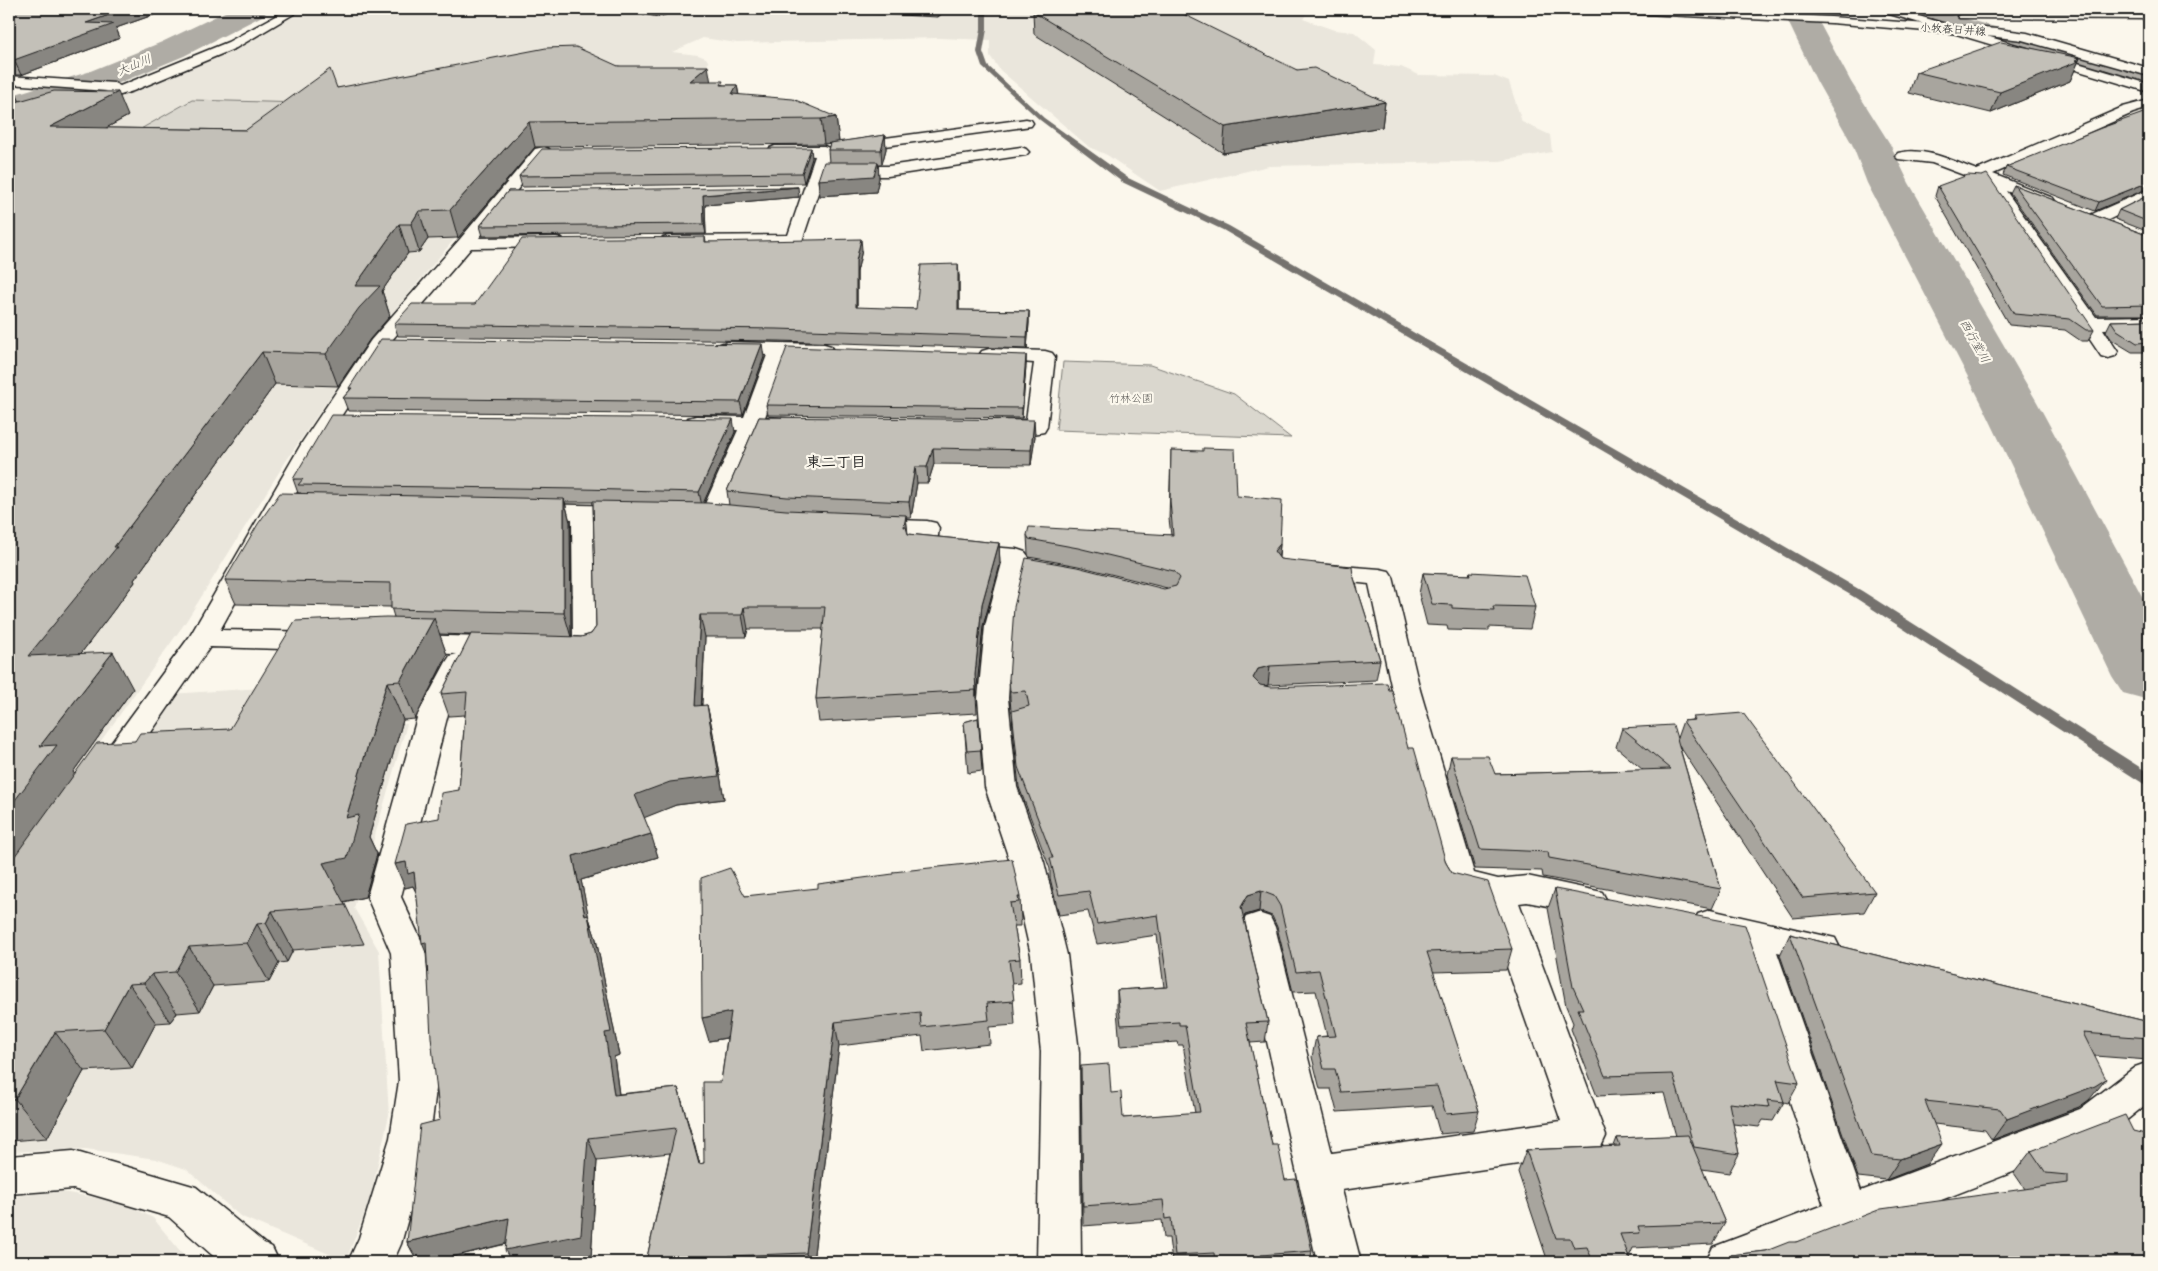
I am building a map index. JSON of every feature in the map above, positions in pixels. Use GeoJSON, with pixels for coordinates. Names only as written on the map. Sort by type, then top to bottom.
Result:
{"type":"FeatureCollection","features":[{"type":"Feature","properties":{"kind":"street"},"geometry":{"type":"LineString","coordinates":[[9,127],[128,88],[232,44],[296,9]]}},
{"type":"Feature","properties":{"kind":"street","name":"小牧春日井線"},"geometry":{"type":"LineString","coordinates":[[1602,9],[1831,20],[2023,36],[2149,72]]}},
{"type":"Feature","properties":{"kind":"street"},"geometry":{"type":"LineString","coordinates":[[1884,9],[2149,88]]}},
{"type":"Feature","properties":{"kind":"street"},"geometry":{"type":"LineString","coordinates":[[1918,9],[2003,34]]}},
{"type":"Feature","properties":{"kind":"street"},"geometry":{"type":"LineString","coordinates":[[1984,27],[1985,25],[1959,15],[2149,16]]}},
{"type":"Feature","properties":{"kind":"street"},"geometry":{"type":"LineString","coordinates":[[9,80],[128,88]]}},
{"type":"Feature","properties":{"kind":"street"},"geometry":{"type":"LineString","coordinates":[[2128,83],[2149,95]]}},
{"type":"Feature","properties":{"kind":"street"},"geometry":{"type":"LineString","coordinates":[[1984,176],[2128,110],[2149,104]]}},
{"type":"Feature","properties":{"kind":"street"},"geometry":{"type":"LineString","coordinates":[[2128,110],[2149,117]]}},
{"type":"Feature","properties":{"kind":"street"},"geometry":{"type":"LineString","coordinates":[[755,151],[824,151],[1026,123]]}},
{"type":"Feature","properties":{"kind":"street"},"geometry":{"type":"LineString","coordinates":[[656,242],[795,240],[824,151]]}},
{"type":"Feature","properties":{"kind":"street"},"geometry":{"type":"LineString","coordinates":[[94,791],[202,638],[275,507],[338,419],[378,344],[466,243],[517,194],[540,152],[560,152]]}},
{"type":"Feature","properties":{"kind":"street"},"geometry":{"type":"LineString","coordinates":[[817,171],[888,170],[1021,152]]}},
{"type":"Feature","properties":{"kind":"street"},"geometry":{"type":"LineString","coordinates":[[1903,156],[1934,159],[1984,176],[2060,206]]}},
{"type":"Feature","properties":{"kind":"street"},"geometry":{"type":"LineString","coordinates":[[1984,176],[2090,323],[2108,352]]}},
{"type":"Feature","properties":{"kind":"street"},"geometry":{"type":"LineString","coordinates":[[792,190],[811,190]]}},
{"type":"Feature","properties":{"kind":"street"},"geometry":{"type":"LineString","coordinates":[[2096,219],[2149,194]]}},
{"type":"Feature","properties":{"kind":"street"},"geometry":{"type":"LineString","coordinates":[[2078,212],[2114,226]]}},
{"type":"Feature","properties":{"kind":"street"},"geometry":{"type":"LineString","coordinates":[[466,243],[576,242]]}},
{"type":"Feature","properties":{"kind":"street"},"geometry":{"type":"LineString","coordinates":[[2090,323],[2149,322]]}},
{"type":"Feature","properties":{"kind":"street"},"geometry":{"type":"LineString","coordinates":[[378,344],[407,345]]}},
{"type":"Feature","properties":{"kind":"street"},"geometry":{"type":"LineString","coordinates":[[710,348],[848,351]]}},
{"type":"Feature","properties":{"kind":"street"},"geometry":{"type":"LineString","coordinates":[[712,515],[752,424],[779,348]]}},
{"type":"Feature","properties":{"kind":"street"},"geometry":{"type":"LineString","coordinates":[[966,354],[1045,357],[1036,427],[977,426]]}},
{"type":"Feature","properties":{"kind":"street"},"geometry":{"type":"LineString","coordinates":[[673,423],[811,424]]}},
{"type":"Feature","properties":{"kind":"street"},"geometry":{"type":"LineString","coordinates":[[275,507],[305,508]]}},
{"type":"Feature","properties":{"kind":"street"},"geometry":{"type":"LineString","coordinates":[[504,510],[653,513]]}},
{"type":"Feature","properties":{"kind":"street"},"geometry":{"type":"LineString","coordinates":[[538,647],[587,648],[584,512]]}},
{"type":"Feature","properties":{"kind":"street"},"geometry":{"type":"LineString","coordinates":[[848,525],[927,528],[923,549],[1016,557],[1028,566],[998,626],[993,698],[1001,787],[1027,862],[1050,955],[1060,1052],[1058,1262]]}},
{"type":"Feature","properties":{"kind":"street"},"geometry":{"type":"LineString","coordinates":[[1287,570],[1380,577],[1406,690],[1460,882],[1498,892],[1528,889],[1625,908]]}},
{"type":"Feature","properties":{"kind":"street"},"geometry":{"type":"LineString","coordinates":[[202,638],[340,642]]}},
{"type":"Feature","properties":{"kind":"street"},"geometry":{"type":"LineString","coordinates":[[380,643],[508,647]]}},
{"type":"Feature","properties":{"kind":"street"},"geometry":{"type":"LineString","coordinates":[[370,1262],[379,1244],[410,1138],[418,1081],[409,953],[384,897],[433,714],[468,646]]}},
{"type":"Feature","properties":{"kind":"street"},"geometry":{"type":"LineString","coordinates":[[1377,692],[1406,690]]}},
{"type":"Feature","properties":{"kind":"street"},"geometry":{"type":"LineString","coordinates":[[1317,1174],[1586,1136],[1498,892]]}},
{"type":"Feature","properties":{"kind":"street"},"geometry":{"type":"LineString","coordinates":[[1684,919],[1752,932],[1854,956]]}},
{"type":"Feature","properties":{"kind":"street"},"geometry":{"type":"LineString","coordinates":[[1258,927],[1339,1262]]}},
{"type":"Feature","properties":{"kind":"street"},"geometry":{"type":"LineString","coordinates":[[1752,932],[1849,1216]]}},
{"type":"Feature","properties":{"kind":"street"},"geometry":{"type":"LineString","coordinates":[[1728,1262],[2094,1122],[2149,1079]]}},
{"type":"Feature","properties":{"kind":"street"},"geometry":{"type":"LineString","coordinates":[[9,1175],[73,1170],[181,1201],[249,1260],[257,1262]]}},
{"type":"Feature","properties":{"kind":"shaded area"},"geometry":{"type":"Polygon","coordinates":[[[303,9],[1310,9],[1303,19],[1334,30],[1354,32],[1376,50],[1374,65],[1401,67],[1419,75],[1494,76],[1509,82],[1522,122],[1550,135],[1552,152],[1500,161],[1269,166],[1160,191],[1107,155],[1089,147],[1000,70],[990,56],[990,40],[939,38],[737,43],[703,38],[672,52],[698,55],[706,58],[708,61],[706,81],[594,145],[585,148],[451,147],[9,130],[150,82],[303,9]]]}},
{"type":"Feature","properties":{"kind":"shaded area"},"geometry":{"type":"Polygon","coordinates":[[[1932,9],[2149,9],[2149,14],[1959,14],[1932,9]]]}},
{"type":"Feature","properties":{"kind":"shaded area"},"geometry":{"type":"Polygon","coordinates":[[[9,219],[463,229],[366,344],[286,461],[185,623],[9,870],[9,219]]]}},
{"type":"Feature","properties":{"kind":"shaded area"},"geometry":{"type":"Polygon","coordinates":[[[292,686],[266,731],[407,724],[354,908],[379,951],[389,1115],[370,1199],[347,1258],[343,1260],[240,1216],[186,1169],[156,1159],[86,1149],[9,1152],[9,928],[170,694],[292,686]]]}},
{"type":"Feature","properties":{"kind":"shaded area"},"geometry":{"type":"Polygon","coordinates":[[[56,1191],[122,1202],[153,1218],[185,1257],[197,1262],[9,1262],[9,1197],[56,1191]]]}},
{"type":"Feature","properties":{"kind":"green space"},"geometry":{"type":"Polygon","coordinates":[[[192,100],[303,103],[240,142],[123,139],[192,100]]]}},
{"type":"Feature","properties":{"kind":"green space","name":"竹林公園"},"geometry":{"type":"Polygon","coordinates":[[[1063,362],[1150,365],[1234,394],[1291,438],[1056,430],[1063,362]]]}},
{"type":"Feature","properties":{"kind":"building"},"geometry":{"type":"Polygon","coordinates":[[[9,9],[126,9],[86,23],[114,24],[14,60],[9,60],[9,9]]]}},
{"type":"Feature","properties":{"kind":"building"},"geometry":{"type":"Polygon","coordinates":[[[1036,9],[1173,9],[1297,70],[1314,68],[1385,102],[1225,127],[1033,12],[1036,9]]]}},
{"type":"Feature","properties":{"kind":"building"},"geometry":{"type":"Polygon","coordinates":[[[2001,42],[2080,58],[2075,60],[2079,61],[2000,92],[1916,72],[2001,42]]]}},
{"type":"Feature","properties":{"kind":"building"},"geometry":{"type":"Polygon","coordinates":[[[576,47],[618,66],[708,66],[690,81],[723,81],[721,85],[737,85],[732,94],[793,99],[836,117],[821,119],[529,122],[450,210],[419,211],[411,224],[399,224],[355,286],[380,286],[359,308],[326,354],[262,352],[114,547],[117,547],[28,656],[113,652],[40,746],[57,745],[9,808],[9,104],[54,91],[118,92],[50,127],[246,130],[330,69],[337,88],[546,48],[576,47]]]}},
{"type":"Feature","properties":{"kind":"building"},"geometry":{"type":"Polygon","coordinates":[[[2149,111],[2149,182],[2099,202],[2006,167],[2101,128],[2149,111]]]}},
{"type":"Feature","properties":{"kind":"building"},"geometry":{"type":"Polygon","coordinates":[[[885,135],[881,150],[828,150],[830,143],[885,135]]]}},
{"type":"Feature","properties":{"kind":"building"},"geometry":{"type":"Polygon","coordinates":[[[811,148],[802,173],[519,176],[542,149],[811,148]]]}},
{"type":"Feature","properties":{"kind":"building"},"geometry":{"type":"Polygon","coordinates":[[[824,162],[878,162],[874,176],[818,180],[824,162]]]}},
{"type":"Feature","properties":{"kind":"building"},"geometry":{"type":"Polygon","coordinates":[[[1987,174],[2094,330],[2086,330],[2070,319],[2014,314],[1938,186],[1968,175],[1982,176],[1987,174]]]}},
{"type":"Feature","properties":{"kind":"building"},"geometry":{"type":"Polygon","coordinates":[[[2014,185],[2149,236],[2149,305],[2102,306],[2014,185]]]}},
{"type":"Feature","properties":{"kind":"building"},"geometry":{"type":"Polygon","coordinates":[[[798,187],[703,195],[704,224],[480,226],[508,191],[798,187]]]}},
{"type":"Feature","properties":{"kind":"building"},"geometry":{"type":"Polygon","coordinates":[[[2149,195],[2149,222],[2119,210],[2149,195]]]}},
{"type":"Feature","properties":{"kind":"building"},"geometry":{"type":"Polygon","coordinates":[[[705,237],[705,242],[861,239],[856,261],[856,307],[916,309],[921,265],[958,264],[958,310],[1029,311],[1027,337],[777,329],[394,324],[412,304],[475,304],[522,239],[705,237]]]}},
{"type":"Feature","properties":{"kind":"building"},"geometry":{"type":"Polygon","coordinates":[[[2149,320],[2149,342],[2137,343],[2117,330],[2111,321],[2149,320]]]}},
{"type":"Feature","properties":{"kind":"building"},"geometry":{"type":"Polygon","coordinates":[[[381,339],[762,344],[740,402],[343,398],[352,388],[349,388],[381,339]]]}},
{"type":"Feature","properties":{"kind":"building"},"geometry":{"type":"Polygon","coordinates":[[[787,347],[1026,355],[1022,408],[766,405],[787,347]]]}},
{"type":"Feature","properties":{"kind":"building"},"geometry":{"type":"Polygon","coordinates":[[[331,415],[733,419],[699,492],[298,485],[303,479],[293,479],[331,415]]]}},
{"type":"Feature","properties":{"kind":"building"},"geometry":{"type":"Polygon","coordinates":[[[759,417],[1034,420],[1031,450],[933,448],[927,467],[915,467],[909,502],[787,497],[727,491],[759,417]]]}},
{"type":"Feature","properties":{"kind":"building"},"geometry":{"type":"Polygon","coordinates":[[[1203,448],[1235,449],[1237,496],[1282,500],[1280,544],[1274,551],[1280,559],[1352,567],[1380,660],[1270,666],[1258,669],[1253,678],[1260,685],[1270,687],[1387,683],[1389,690],[1392,690],[1408,748],[1414,748],[1446,863],[1452,873],[1488,882],[1512,949],[1427,952],[1479,1111],[1446,1114],[1437,1086],[1341,1092],[1335,1069],[1324,1069],[1316,1037],[1336,1036],[1319,970],[1296,972],[1280,906],[1274,896],[1261,891],[1248,895],[1241,907],[1268,1022],[1246,1023],[1272,1145],[1278,1145],[1285,1180],[1296,1179],[1312,1251],[1261,1255],[1263,1262],[1215,1262],[1214,1253],[1175,1255],[1171,1218],[1165,1219],[1163,1200],[1083,1206],[1081,1066],[1109,1064],[1111,1093],[1121,1092],[1123,1118],[1200,1112],[1185,1025],[1179,1025],[1179,1022],[1121,1025],[1117,990],[1168,987],[1158,915],[1097,924],[1089,891],[1059,895],[1050,858],[1053,858],[1018,767],[1012,711],[1029,706],[1026,691],[1010,692],[1009,679],[1014,607],[1026,558],[1077,567],[1164,589],[1176,586],[1180,578],[1174,571],[1078,548],[1029,539],[1027,535],[1029,527],[1173,535],[1170,501],[1171,450],[1203,451],[1203,448]]]}},
{"type":"Feature","properties":{"kind":"building"},"geometry":{"type":"Polygon","coordinates":[[[280,493],[564,499],[564,613],[391,609],[391,583],[225,580],[258,524],[280,493]]]}},
{"type":"Feature","properties":{"kind":"building"},"geometry":{"type":"Polygon","coordinates":[[[593,501],[708,503],[786,510],[906,515],[904,527],[906,527],[908,534],[999,543],[982,604],[975,675],[976,690],[816,699],[825,607],[744,607],[742,615],[700,615],[695,706],[707,705],[719,776],[670,782],[635,795],[651,834],[573,856],[585,916],[588,915],[611,1032],[605,1033],[614,1095],[678,1088],[699,1164],[704,1163],[703,1082],[721,1082],[731,1012],[702,1018],[701,878],[730,868],[745,896],[818,888],[818,884],[893,874],[893,872],[1012,859],[1020,897],[1018,897],[1019,902],[1010,903],[1020,959],[1009,960],[1014,1001],[987,1003],[989,1020],[921,1027],[920,1012],[835,1022],[806,1253],[729,1256],[728,1262],[646,1262],[676,1128],[588,1138],[581,1235],[505,1250],[509,1218],[407,1242],[420,1125],[440,1120],[431,1037],[426,942],[422,943],[414,872],[408,874],[406,862],[395,864],[406,824],[439,818],[441,793],[459,790],[467,692],[441,694],[471,634],[581,637],[591,634],[596,627],[593,501]]]}},
{"type":"Feature","properties":{"kind":"building"},"geometry":{"type":"Polygon","coordinates":[[[1470,572],[1525,575],[1535,607],[1493,606],[1494,610],[1452,608],[1452,605],[1432,604],[1423,573],[1471,575],[1470,572]]]}},
{"type":"Feature","properties":{"kind":"building"},"geometry":{"type":"Polygon","coordinates":[[[386,617],[434,618],[400,681],[387,682],[346,818],[359,815],[347,858],[323,863],[345,905],[272,911],[266,923],[257,924],[247,943],[189,947],[175,972],[152,974],[144,983],[129,984],[104,1029],[55,1032],[15,1099],[9,1100],[9,864],[97,743],[135,741],[140,733],[230,729],[295,621],[386,617]]]}},
{"type":"Feature","properties":{"kind":"building"},"geometry":{"type":"Polygon","coordinates":[[[1743,713],[1875,892],[1803,898],[1683,721],[1695,720],[1693,717],[1743,713]]]}},
{"type":"Feature","properties":{"kind":"building"},"geometry":{"type":"Polygon","coordinates":[[[978,718],[981,750],[967,751],[964,722],[978,718]]]}},
{"type":"Feature","properties":{"kind":"building"},"geometry":{"type":"Polygon","coordinates":[[[1673,725],[1721,889],[1549,858],[1548,852],[1480,849],[1451,756],[1488,756],[1495,774],[1671,769],[1622,728],[1673,725]]]}},
{"type":"Feature","properties":{"kind":"building"},"geometry":{"type":"Polygon","coordinates":[[[1555,889],[1745,925],[1799,1083],[1777,1080],[1784,1102],[1767,1100],[1769,1107],[1729,1103],[1739,1154],[1694,1147],[1673,1074],[1605,1076],[1578,1009],[1583,1009],[1573,987],[1555,889]]]}},
{"type":"Feature","properties":{"kind":"building"},"geometry":{"type":"Polygon","coordinates":[[[1790,934],[2149,1022],[2149,1038],[2083,1033],[2106,1079],[2095,1086],[2007,1119],[2000,1109],[1925,1101],[1942,1144],[1900,1159],[1871,1156],[1790,934]]]}},
{"type":"Feature","properties":{"kind":"building"},"geometry":{"type":"Polygon","coordinates":[[[2125,1115],[2133,1131],[2149,1135],[2149,1262],[1734,1262],[1731,1255],[1766,1251],[1789,1242],[1796,1242],[1881,1209],[2067,1183],[2067,1175],[2046,1173],[2031,1151],[2125,1115]]]}},
{"type":"Feature","properties":{"kind":"building"},"geometry":{"type":"Polygon","coordinates":[[[1688,1135],[1725,1223],[1638,1226],[1640,1233],[1620,1234],[1631,1262],[1593,1262],[1587,1247],[1574,1248],[1570,1238],[1556,1238],[1526,1150],[1620,1146],[1617,1138],[1688,1135]]]}},
{"type":"Feature","properties":{"kind":"waterway","name":"大山川"},"geometry":{"type":"LineString","coordinates":[[9,107],[100,79],[173,49],[254,9]]}},
{"type":"Feature","properties":{"kind":"waterway"},"geometry":{"type":"LineString","coordinates":[[984,9],[984,29],[980,52],[985,67],[1042,119],[1125,180],[1226,228],[1858,594],[2149,780]]}},
{"type":"Feature","properties":{"kind":"waterway","name":"西行堂川"},"geometry":{"type":"LineString","coordinates":[[1797,9],[1834,82],[1871,144],[1888,183],[2009,402],[2149,676]]}},
{"type":"Feature","properties":{"kind":"waterway"},"geometry":{"type":"LineString","coordinates":[[1896,9],[2149,79]]}},
{"type":"Feature","properties":{"kind":"district","name":"東二丁目"},"geometry":{"type":"Point","coordinates":[836,462]}}]}
